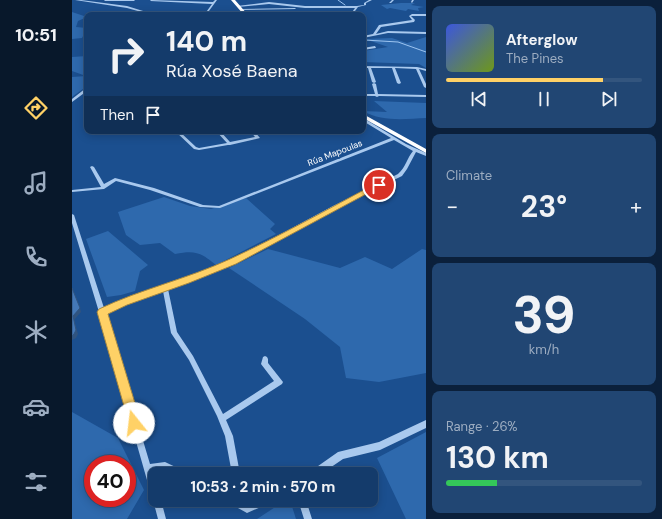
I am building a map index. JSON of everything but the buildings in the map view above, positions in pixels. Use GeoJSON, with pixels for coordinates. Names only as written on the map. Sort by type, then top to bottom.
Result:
{"type":"FeatureCollection","features":[{"type":"Feature","properties":{"kind":"highway"},"geometry":{"type":"LineString","coordinates":[[233,0],[241,10]]}},
{"type":"Feature","properties":{"kind":"highway"},"geometry":{"type":"LineString","coordinates":[[366,114],[426,147]]}},
{"type":"Feature","properties":{"kind":"highway"},"geometry":{"type":"LineString","coordinates":[[366,119],[426,151]]}},
{"type":"Feature","properties":{"kind":"street"},"geometry":{"type":"LineString","coordinates":[[76,0],[143,12]]}},
{"type":"Feature","properties":{"kind":"street"},"geometry":{"type":"LineString","coordinates":[[89,0],[134,1]]}},
{"type":"Feature","properties":{"kind":"street"},"geometry":{"type":"LineString","coordinates":[[209,0],[216,1]]}},
{"type":"Feature","properties":{"kind":"street"},"geometry":{"type":"LineString","coordinates":[[362,0],[365,3]]}},
{"type":"Feature","properties":{"kind":"street"},"geometry":{"type":"LineString","coordinates":[[241,10],[269,8],[357,7],[365,5],[365,3],[371,0]]}},
{"type":"Feature","properties":{"kind":"street"},"geometry":{"type":"LineString","coordinates":[[390,3],[393,0]]}},
{"type":"Feature","properties":{"kind":"street"},"geometry":{"type":"LineString","coordinates":[[151,1],[216,1]]}},
{"type":"Feature","properties":{"kind":"street"},"geometry":{"type":"LineString","coordinates":[[208,12],[216,1]]}},
{"type":"Feature","properties":{"kind":"street"},"geometry":{"type":"LineString","coordinates":[[238,6],[269,4],[331,9]]}},
{"type":"Feature","properties":{"kind":"street"},"geometry":{"type":"LineString","coordinates":[[353,12],[357,7]]}},
{"type":"Feature","properties":{"kind":"street"},"geometry":{"type":"LineString","coordinates":[[374,35],[380,26],[413,20],[410,16],[412,15],[426,15]]}},
{"type":"Feature","properties":{"kind":"street"},"geometry":{"type":"LineString","coordinates":[[366,36],[396,32],[426,33]]}},
{"type":"Feature","properties":{"kind":"street"},"geometry":{"type":"LineString","coordinates":[[366,48],[375,47]]}},
{"type":"Feature","properties":{"kind":"street"},"geometry":{"type":"LineString","coordinates":[[377,96],[369,67],[417,68],[426,70]]}},
{"type":"Feature","properties":{"kind":"street"},"geometry":{"type":"LineString","coordinates":[[393,67],[399,83]]}},
{"type":"Feature","properties":{"kind":"street"},"geometry":{"type":"LineString","coordinates":[[417,68],[426,87]]}},
{"type":"Feature","properties":{"kind":"street"},"geometry":{"type":"LineString","coordinates":[[72,101],[84,91]]}},
{"type":"Feature","properties":{"kind":"street"},"geometry":{"type":"LineString","coordinates":[[402,91],[403,96]]}},
{"type":"Feature","properties":{"kind":"street"},"geometry":{"type":"LineString","coordinates":[[366,95],[426,96]]}},
{"type":"Feature","properties":{"kind":"street"},"geometry":{"type":"LineString","coordinates":[[366,119],[394,138],[426,155]]}},
{"type":"Feature","properties":{"kind":"street"},"geometry":{"type":"LineString","coordinates":[[180,134],[195,148],[199,149],[258,138],[255,134]]}},
{"type":"Feature","properties":{"kind":"street"},"geometry":{"type":"LineString","coordinates":[[221,134],[230,144]]}},
{"type":"Feature","properties":{"kind":"street","name":"Rúa Mapoulas"},"geometry":{"type":"LineString","coordinates":[[72,191],[102,188],[115,180],[152,189],[192,204],[220,207],[394,138]]}},
{"type":"Feature","properties":{"kind":"street"},"geometry":{"type":"LineString","coordinates":[[102,312],[123,302],[233,262],[335,207],[400,175],[406,171],[408,162],[416,150]]}},
{"type":"Feature","properties":{"kind":"street"},"geometry":{"type":"LineString","coordinates":[[92,167],[103,186]]}},
{"type":"Feature","properties":{"kind":"street"},"geometry":{"type":"LineString","coordinates":[[72,215],[148,469]]}},
{"type":"Feature","properties":{"kind":"street"},"geometry":{"type":"LineString","coordinates":[[165,288],[174,333],[191,358],[229,436],[235,467]]}},
{"type":"Feature","properties":{"kind":"street"},"geometry":{"type":"LineString","coordinates":[[221,419],[279,382],[264,364],[265,359]]}},
{"type":"Feature","properties":{"kind":"street"},"geometry":{"type":"LineString","coordinates":[[324,467],[341,455],[380,446],[426,424]]}},
{"type":"Feature","properties":{"kind":"street"},"geometry":{"type":"LineString","coordinates":[[159,507],[162,519]]}},
{"type":"Feature","properties":{"kind":"street"},"geometry":{"type":"LineString","coordinates":[[244,507],[248,509],[252,507]]}},
{"type":"Feature","properties":{"kind":"street"},"geometry":{"type":"LineString","coordinates":[[304,507],[308,519]]}},
{"type":"Feature","properties":{"kind":"shaded area"},"geometry":{"type":"Polygon","coordinates":[[[415,3],[411,5],[424,7],[418,8],[419,11],[408,9],[406,11],[390,8],[387,9],[381,5],[415,3]]]}},
{"type":"Feature","properties":{"kind":"shaded area"},"geometry":{"type":"Polygon","coordinates":[[[72,12],[84,16],[84,18],[78,21],[76,27],[84,28],[84,34],[82,38],[72,39],[72,12]]]}},
{"type":"Feature","properties":{"kind":"shaded area"},"geometry":{"type":"Polygon","coordinates":[[[426,37],[426,68],[419,64],[366,62],[366,51],[388,47],[366,39],[392,38],[407,43],[426,37]]]}},
{"type":"Feature","properties":{"kind":"shaded area"},"geometry":{"type":"Polygon","coordinates":[[[84,56],[84,75],[72,71],[72,57],[84,56]]]}},
{"type":"Feature","properties":{"kind":"shaded area"},"geometry":{"type":"Polygon","coordinates":[[[84,76],[84,88],[72,97],[72,77],[84,76]]]}},
{"type":"Feature","properties":{"kind":"shaded area"},"geometry":{"type":"Polygon","coordinates":[[[374,101],[426,103],[426,118],[386,118],[378,117],[366,111],[387,112],[374,101]]]}},
{"type":"Feature","properties":{"kind":"shaded area"},"geometry":{"type":"Polygon","coordinates":[[[164,197],[190,206],[211,209],[246,198],[275,224],[270,229],[276,234],[216,265],[206,257],[197,253],[188,252],[175,254],[160,243],[140,245],[126,235],[118,212],[164,197]]]}},
{"type":"Feature","properties":{"kind":"shaded area"},"geometry":{"type":"Polygon","coordinates":[[[108,231],[148,265],[140,271],[135,291],[107,297],[86,239],[108,231]]]}},
{"type":"Feature","properties":{"kind":"shaded area"},"geometry":{"type":"Polygon","coordinates":[[[268,249],[340,268],[365,257],[392,269],[422,249],[426,250],[426,373],[379,382],[346,378],[340,347],[305,319],[229,268],[268,249]]]}},
{"type":"Feature","properties":{"kind":"shaded area"},"geometry":{"type":"Polygon","coordinates":[[[72,412],[118,438],[126,455],[84,455],[84,507],[134,507],[127,519],[72,519],[72,412]]]}},
{"type":"Feature","properties":{"kind":"shaded area"},"geometry":{"type":"Polygon","coordinates":[[[426,432],[426,519],[406,519],[377,458],[426,432]]]}},
{"type":"Feature","properties":{"kind":"shaded area"},"geometry":{"type":"Polygon","coordinates":[[[136,474],[144,490],[136,504],[136,474]]]}},
{"type":"Feature","properties":{"kind":"shaded area"},"geometry":{"type":"Polygon","coordinates":[[[275,507],[292,507],[296,519],[257,519],[275,507]]]}},
{"type":"Feature","properties":{"kind":"waterway"},"geometry":{"type":"LineString","coordinates":[[338,0],[345,5]]}},
{"type":"Feature","properties":{"kind":"waterway"},"geometry":{"type":"LineString","coordinates":[[366,40],[398,42],[426,52]]}},
{"type":"Feature","properties":{"kind":"route"},"geometry":{"type":"LineString","coordinates":[[134,423],[102,312],[123,302],[233,262],[379,185]]}}]}
